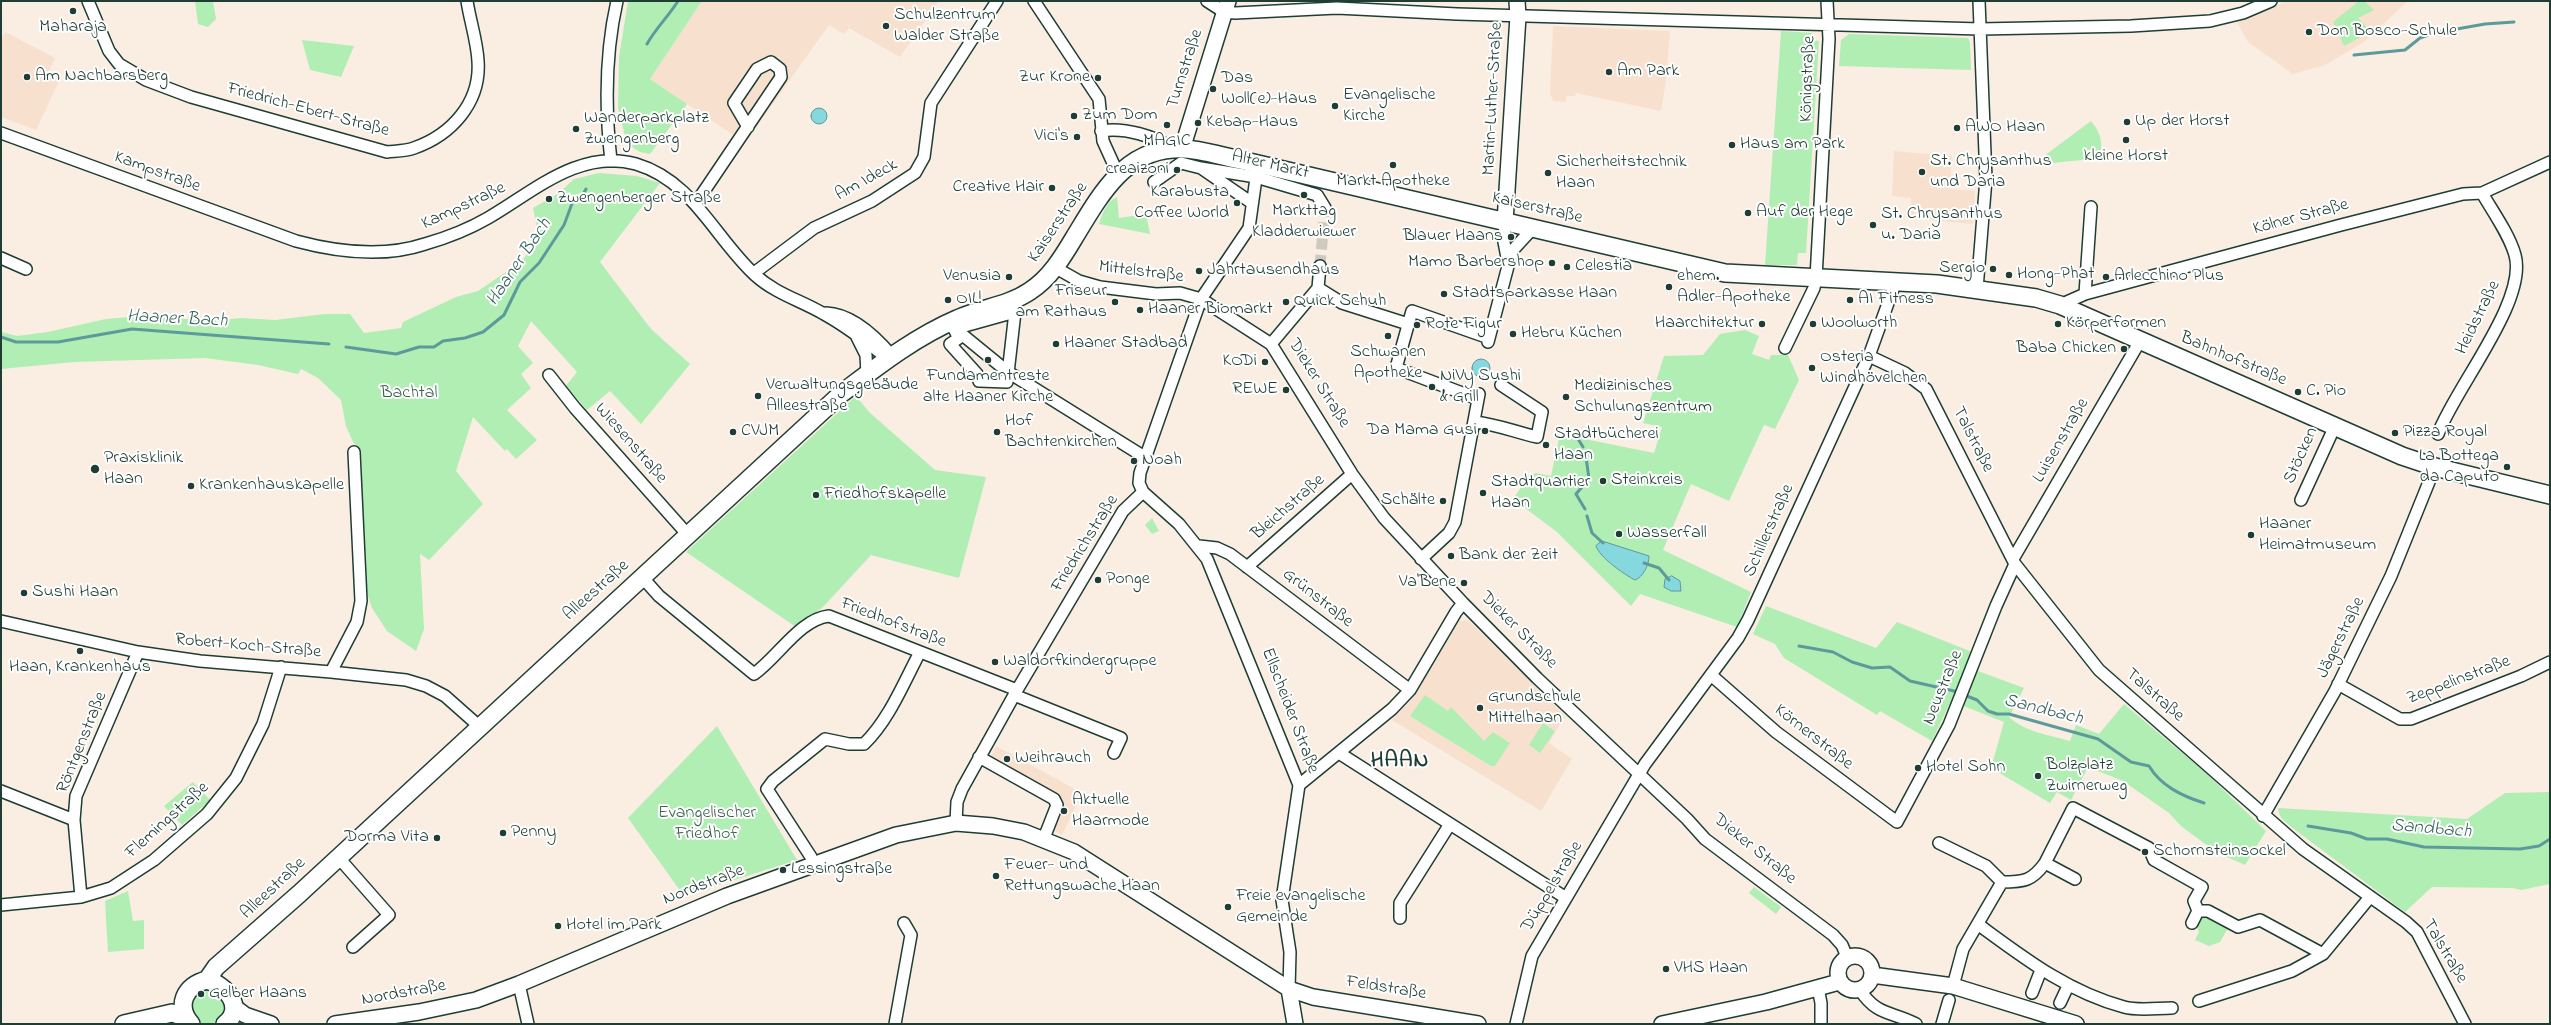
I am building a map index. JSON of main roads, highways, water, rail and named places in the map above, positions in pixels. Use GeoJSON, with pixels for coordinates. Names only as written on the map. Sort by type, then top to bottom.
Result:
{"type":"FeatureCollection","features":[{"type":"Feature","properties":{"kind":"main road","name":"Kaiserstraße"},"geometry":{"type":"LineString","coordinates":[[890,358],[951,326],[1021,297],[1040,284],[1056,268],[1096,202],[1118,174],[1129,163],[1141,157],[1177,149],[1257,170],[1533,228],[1725,273],[1896,281]]}},
{"type":"Feature","properties":{"kind":"main road","name":"Bahnhofstraße"},"geometry":{"type":"LineString","coordinates":[[1896,281],[1977,289],[2036,298],[2060,305],[2402,456],[2434,466],[2550,495]]}},
{"type":"Feature","properties":{"kind":"main road","name":"Alleestraße"},"geometry":{"type":"LineString","coordinates":[[207,980],[216,967],[238,950],[831,402],[890,358]]}},
{"type":"Feature","properties":{"kind":"main road","name":"Alleestraße"},"geometry":{"type":"LineString","coordinates":[[224,987],[226,970],[238,950]]}},
{"type":"Feature","properties":{"kind":"main road"},"geometry":{"type":"LineString","coordinates":[[188,1020],[182,1006],[184,996],[190,987],[207,980],[224,987],[231,996],[233,1006],[230,1024]]}},
{"type":"Feature","properties":{"kind":"main road"},"geometry":{"type":"LineString","coordinates":[[132,1022],[184,996]]}},
{"type":"Feature","properties":{"kind":"main road"},"geometry":{"type":"LineString","coordinates":[[132,1022],[172,1013],[188,1020]]}},
{"type":"Feature","properties":{"kind":"water"},"geometry":{"type":"Polygon","coordinates":[[[819,108],[826,113],[827,116],[822,123],[819,124],[812,119],[811,116],[816,109],[819,108]]]}},
{"type":"Feature","properties":{"kind":"water"},"geometry":{"type":"Polygon","coordinates":[[[1481,359],[1487,362],[1490,368],[1487,374],[1481,377],[1475,374],[1472,368],[1475,362],[1481,359]]]}},
{"type":"Feature","properties":{"kind":"water"},"geometry":{"type":"Polygon","coordinates":[[[1602,541],[1649,556],[1647,567],[1643,573],[1635,580],[1613,565],[1602,555],[1596,546],[1602,541]]]}},
{"type":"Feature","properties":{"kind":"water"},"geometry":{"type":"Polygon","coordinates":[[[1672,576],[1680,581],[1681,591],[1671,591],[1664,587],[1665,579],[1672,576]]]}},
{"type":"Feature","properties":{"kind":"waterway","name":"Haaner Bach"},"geometry":{"type":"LineString","coordinates":[[647,44],[678,1]]}},
{"type":"Feature","properties":{"kind":"waterway"},"geometry":{"type":"LineString","coordinates":[[2354,55],[2405,50],[2420,38],[2434,33],[2485,24],[2514,22]]}},
{"type":"Feature","properties":{"kind":"waterway","name":"Haaner Bach"},"geometry":{"type":"LineString","coordinates":[[346,347],[396,354],[419,347],[434,347],[443,341],[465,338],[483,332],[504,315],[520,282],[539,263],[564,225],[573,201],[581,198],[586,189]]}},
{"type":"Feature","properties":{"kind":"waterway","name":"Haaner Bach"},"geometry":{"type":"LineString","coordinates":[[1,337],[16,342],[58,342],[132,329],[329,344]]}},
{"type":"Feature","properties":{"kind":"waterway","name":"Sandbach"},"geometry":{"type":"LineString","coordinates":[[1575,434],[1583,447]]}},
{"type":"Feature","properties":{"kind":"waterway","name":"Sandbach"},"geometry":{"type":"LineString","coordinates":[[1585,509],[1576,494],[1589,479],[1586,457]]}},
{"type":"Feature","properties":{"kind":"waterway","name":"Sandbach"},"geometry":{"type":"LineString","coordinates":[[1587,516],[1592,533],[1603,543]]}},
{"type":"Feature","properties":{"kind":"waterway","name":"Sandbach"},"geometry":{"type":"LineString","coordinates":[[1644,563],[1659,568],[1669,580]]}},
{"type":"Feature","properties":{"kind":"waterway","name":"Sandbach"},"geometry":{"type":"LineString","coordinates":[[1799,646],[1833,652],[1852,662],[1872,668],[1890,667],[1910,681],[1954,691],[1977,700],[1988,711],[1997,714],[2009,714],[2098,739],[2131,762],[2149,766],[2166,785],[2188,797],[2204,803]]}},
{"type":"Feature","properties":{"kind":"waterway","name":"Sandbach"},"geometry":{"type":"LineString","coordinates":[[2308,826],[2351,833],[2367,839],[2387,839],[2424,847],[2520,849],[2539,846],[2550,839]]}},
{"type":"Feature","properties":{"kind":"tunnel"},"geometry":{"type":"LineString","coordinates":[[1320,266],[1325,208]]}},
{"type":"Feature","properties":{"kind":"place","name":"Maharaja"},"geometry":{"type":"Point","coordinates":[73,11]}},
{"type":"Feature","properties":{"kind":"place","name":"Schulzentrum Walder Straße"},"geometry":{"type":"Point","coordinates":[886,26]}},
{"type":"Feature","properties":{"kind":"place","name":"Don Bosco-Schule"},"geometry":{"type":"Point","coordinates":[2309,32]}},
{"type":"Feature","properties":{"kind":"place","name":"Am Park"},"geometry":{"type":"Point","coordinates":[1609,72]}},
{"type":"Feature","properties":{"kind":"place","name":"Am Nachbarsberg"},"geometry":{"type":"Point","coordinates":[27,77]}},
{"type":"Feature","properties":{"kind":"place","name":"Zur Krone"},"geometry":{"type":"Point","coordinates":[1098,78]}},
{"type":"Feature","properties":{"kind":"place","name":"Das Woll(e)-Haus"},"geometry":{"type":"Point","coordinates":[1213,89]}},
{"type":"Feature","properties":{"kind":"place","name":"Evangelische Kirche"},"geometry":{"type":"Point","coordinates":[1335,106]}},
{"type":"Feature","properties":{"kind":"place","name":"Zum Dom"},"geometry":{"type":"Point","coordinates":[1074,116]}},
{"type":"Feature","properties":{"kind":"place","name":"Up der Horst"},"geometry":{"type":"Point","coordinates":[2127,122]}},
{"type":"Feature","properties":{"kind":"place","name":"Kebap-Haus"},"geometry":{"type":"Point","coordinates":[1198,123]}},
{"type":"Feature","properties":{"kind":"place","name":"MAGIC"},"geometry":{"type":"Point","coordinates":[1167,125]}},
{"type":"Feature","properties":{"kind":"place","name":"AWO Haan"},"geometry":{"type":"Point","coordinates":[1957,128]}},
{"type":"Feature","properties":{"kind":"place","name":"Wanderparkplatz Zwengenberg"},"geometry":{"type":"Point","coordinates":[576,129]}},
{"type":"Feature","properties":{"kind":"place","name":"Vici's"},"geometry":{"type":"Point","coordinates":[1077,137]}},
{"type":"Feature","properties":{"kind":"place","name":"kleine Horst"},"geometry":{"type":"Point","coordinates":[2126,140]}},
{"type":"Feature","properties":{"kind":"place","name":"Haus am Park"},"geometry":{"type":"Point","coordinates":[1732,145]}},
{"type":"Feature","properties":{"kind":"place","name":"Markt Apotheke"},"geometry":{"type":"Point","coordinates":[1393,165]}},
{"type":"Feature","properties":{"kind":"place","name":"creaizoni"},"geometry":{"type":"Point","coordinates":[1177,170]}},
{"type":"Feature","properties":{"kind":"place","name":"St. Chrysanthus und Daria"},"geometry":{"type":"Point","coordinates":[1922,172]}},
{"type":"Feature","properties":{"kind":"place","name":"Sicherheitstechnik Haan"},"geometry":{"type":"Point","coordinates":[1548,173]}},
{"type":"Feature","properties":{"kind":"place","name":"Creative Hair"},"geometry":{"type":"Point","coordinates":[1052,188]}},
{"type":"Feature","properties":{"kind":"place","name":"Markttag Kladderwiewer"},"geometry":{"type":"Point","coordinates":[1304,195]}},
{"type":"Feature","properties":{"kind":"place","name":"Zwengenberger Straße"},"geometry":{"type":"Point","coordinates":[549,199]}},
{"type":"Feature","properties":{"kind":"place","name":"Karabusta Coffee World"},"geometry":{"type":"Point","coordinates":[1237,203]}},
{"type":"Feature","properties":{"kind":"place","name":"Auf der Hege"},"geometry":{"type":"Point","coordinates":[1748,213]}},
{"type":"Feature","properties":{"kind":"place","name":"St. Chrysanthus u. Daria"},"geometry":{"type":"Point","coordinates":[1873,225]}},
{"type":"Feature","properties":{"kind":"place","name":"Blauer Haans"},"geometry":{"type":"Point","coordinates":[1511,237]}},
{"type":"Feature","properties":{"kind":"place","name":"Mamo Barbershop"},"geometry":{"type":"Point","coordinates":[1552,263]}},
{"type":"Feature","properties":{"kind":"place","name":"Celestia"},"geometry":{"type":"Point","coordinates":[1567,267]}},
{"type":"Feature","properties":{"kind":"place","name":"Sergio"},"geometry":{"type":"Point","coordinates":[1993,269]}},
{"type":"Feature","properties":{"kind":"place","name":"Jahrtausendhaus"},"geometry":{"type":"Point","coordinates":[1199,271]}},
{"type":"Feature","properties":{"kind":"place","name":"Hong-Phat"},"geometry":{"type":"Point","coordinates":[2009,275]}},
{"type":"Feature","properties":{"kind":"place","name":"Venusia"},"geometry":{"type":"Point","coordinates":[1009,277]}},
{"type":"Feature","properties":{"kind":"place","name":"Arlecchino Plus"},"geometry":{"type":"Point","coordinates":[2106,277]}},
{"type":"Feature","properties":{"kind":"place","name":"ehem. Adler-Apotheke"},"geometry":{"type":"Point","coordinates":[1669,287]}},
{"type":"Feature","properties":{"kind":"place","name":"Stadtsparkasse Haan"},"geometry":{"type":"Point","coordinates":[1444,294]}},
{"type":"Feature","properties":{"kind":"place","name":"OIL!"},"geometry":{"type":"Point","coordinates":[948,300]}},
{"type":"Feature","properties":{"kind":"place","name":"AI Fitness"},"geometry":{"type":"Point","coordinates":[1850,300]}},
{"type":"Feature","properties":{"kind":"place","name":"Friseur am Rathaus"},"geometry":{"type":"Point","coordinates":[1115,302]}},
{"type":"Feature","properties":{"kind":"place","name":"Quick Schuh"},"geometry":{"type":"Point","coordinates":[1286,302]}},
{"type":"Feature","properties":{"kind":"place","name":"Haaner Biomarkt"},"geometry":{"type":"Point","coordinates":[1140,310]}},
{"type":"Feature","properties":{"kind":"place","name":"Haarchitektur"},"geometry":{"type":"Point","coordinates":[1762,324]}},
{"type":"Feature","properties":{"kind":"place","name":"Woolworth"},"geometry":{"type":"Point","coordinates":[1813,324]}},
{"type":"Feature","properties":{"kind":"place","name":"Körperformen"},"geometry":{"type":"Point","coordinates":[2058,324]}},
{"type":"Feature","properties":{"kind":"place","name":"Rote Figur"},"geometry":{"type":"Point","coordinates":[1417,325]}},
{"type":"Feature","properties":{"kind":"place","name":"Hebru Küchen"},"geometry":{"type":"Point","coordinates":[1513,334]}},
{"type":"Feature","properties":{"kind":"place","name":"Schwanen Apotheke"},"geometry":{"type":"Point","coordinates":[1388,336]}},
{"type":"Feature","properties":{"kind":"place","name":"Haaner Stadbad"},"geometry":{"type":"Point","coordinates":[1056,344]}},
{"type":"Feature","properties":{"kind":"place","name":"Baba Chicken"},"geometry":{"type":"Point","coordinates":[2124,349]}},
{"type":"Feature","properties":{"kind":"place","name":"Fundamentreste alte Haaner Kirche"},"geometry":{"type":"Point","coordinates":[988,360]}},
{"type":"Feature","properties":{"kind":"place","name":"KODi"},"geometry":{"type":"Point","coordinates":[1265,362]}},
{"type":"Feature","properties":{"kind":"place","name":"Osteria Windhövelchen"},"geometry":{"type":"Point","coordinates":[1812,368]}},
{"type":"Feature","properties":{"kind":"place","name":"NiVy Sushi & Grill"},"geometry":{"type":"Point","coordinates":[1432,387]}},
{"type":"Feature","properties":{"kind":"place","name":"REWE"},"geometry":{"type":"Point","coordinates":[1286,390]}},
{"type":"Feature","properties":{"kind":"place","name":"C. Pio"},"geometry":{"type":"Point","coordinates":[2298,392]}},
{"type":"Feature","properties":{"kind":"place","name":"Verwaltungsgebäude Alleestraße"},"geometry":{"type":"Point","coordinates":[758,396]}},
{"type":"Feature","properties":{"kind":"place","name":"Medizinisches Schulungszentrum"},"geometry":{"type":"Point","coordinates":[1566,397]}},
{"type":"Feature","properties":{"kind":"place","name":"Da Mama Gusi"},"geometry":{"type":"Point","coordinates":[1485,431]}},
{"type":"Feature","properties":{"kind":"place","name":"CVJM"},"geometry":{"type":"Point","coordinates":[733,432]}},
{"type":"Feature","properties":{"kind":"place","name":"Hof Bachtenkirchen"},"geometry":{"type":"Point","coordinates":[997,432]}},
{"type":"Feature","properties":{"kind":"place","name":"Pizza Royal"},"geometry":{"type":"Point","coordinates":[2395,433]}},
{"type":"Feature","properties":{"kind":"place","name":"Stadtbücherei Haan"},"geometry":{"type":"Point","coordinates":[1546,445]}},
{"type":"Feature","properties":{"kind":"place","name":"Noah"},"geometry":{"type":"Point","coordinates":[1134,461]}},
{"type":"Feature","properties":{"kind":"place","name":"La Bottega da Caputo"},"geometry":{"type":"Point","coordinates":[2507,467]}},
{"type":"Feature","properties":{"kind":"place","name":"Praxisklinik Haan"},"geometry":{"type":"Point","coordinates":[95,469]}},
{"type":"Feature","properties":{"kind":"place","name":"Steinkreis"},"geometry":{"type":"Point","coordinates":[1603,481]}},
{"type":"Feature","properties":{"kind":"place","name":"Krankenhauskapelle"},"geometry":{"type":"Point","coordinates":[191,486]}},
{"type":"Feature","properties":{"kind":"place","name":"Stadtquartier Haan"},"geometry":{"type":"Point","coordinates":[1483,493]}},
{"type":"Feature","properties":{"kind":"place","name":"Friedhofskapelle"},"geometry":{"type":"Point","coordinates":[816,495]}},
{"type":"Feature","properties":{"kind":"place","name":"Schälte"},"geometry":{"type":"Point","coordinates":[1443,501]}},
{"type":"Feature","properties":{"kind":"place","name":"Wasserfall"},"geometry":{"type":"Point","coordinates":[1619,534]}},
{"type":"Feature","properties":{"kind":"place","name":"Haaner Heimatmuseum"},"geometry":{"type":"Point","coordinates":[2251,535]}},
{"type":"Feature","properties":{"kind":"place","name":"Bank der Zeit"},"geometry":{"type":"Point","coordinates":[1451,556]}},
{"type":"Feature","properties":{"kind":"place","name":"Ponge"},"geometry":{"type":"Point","coordinates":[1098,580]}},
{"type":"Feature","properties":{"kind":"place","name":"Va'Bene"},"geometry":{"type":"Point","coordinates":[1464,583]}},
{"type":"Feature","properties":{"kind":"place","name":"Sushi Haan"},"geometry":{"type":"Point","coordinates":[24,593]}},
{"type":"Feature","properties":{"kind":"place","name":"Haan, Krankenhaus"},"geometry":{"type":"Point","coordinates":[80,651]}},
{"type":"Feature","properties":{"kind":"place","name":"Waldorfkindergruppe"},"geometry":{"type":"Point","coordinates":[995,662]}},
{"type":"Feature","properties":{"kind":"place","name":"Grundschule Mittelhaan"},"geometry":{"type":"Point","coordinates":[1480,708]}},
{"type":"Feature","properties":{"kind":"place","name":"Weihrauch"},"geometry":{"type":"Point","coordinates":[1007,759]}},
{"type":"Feature","properties":{"kind":"place","name":"Hotel Sohn"},"geometry":{"type":"Point","coordinates":[1918,768]}},
{"type":"Feature","properties":{"kind":"place","name":"Bolzplatz Zwirnerweg"},"geometry":{"type":"Point","coordinates":[2038,776]}},
{"type":"Feature","properties":{"kind":"place","name":"Aktuelle Haarmode"},"geometry":{"type":"Point","coordinates":[1064,811]}},
{"type":"Feature","properties":{"kind":"place","name":"Penny"},"geometry":{"type":"Point","coordinates":[503,833]}},
{"type":"Feature","properties":{"kind":"place","name":"Dorma Vita"},"geometry":{"type":"Point","coordinates":[437,838]}},
{"type":"Feature","properties":{"kind":"place","name":"Schornsteinsockel"},"geometry":{"type":"Point","coordinates":[2145,852]}},
{"type":"Feature","properties":{"kind":"place","name":"Lessingstraße"},"geometry":{"type":"Point","coordinates":[783,870]}},
{"type":"Feature","properties":{"kind":"place","name":"Feuer- und Rettungswache Haan"},"geometry":{"type":"Point","coordinates":[996,876]}},
{"type":"Feature","properties":{"kind":"place","name":"Freie evangelische Gemeinde"},"geometry":{"type":"Point","coordinates":[1228,907]}},
{"type":"Feature","properties":{"kind":"place","name":"Hotel im Park"},"geometry":{"type":"Point","coordinates":[558,926]}},
{"type":"Feature","properties":{"kind":"place","name":"VHS Haan"},"geometry":{"type":"Point","coordinates":[1666,969]}},
{"type":"Feature","properties":{"kind":"place","name":"Gelber Haans"},"geometry":{"type":"Point","coordinates":[201,994]}},
{"type":"Feature","properties":{"kind":"district","name":"HAAN"},"geometry":{"type":"Point","coordinates":[1400,762]}},
{"type":"Feature","properties":{"kind":"park label","name":"Bachtal"},"geometry":{"type":"Point","coordinates":[409,394]}},
{"type":"Feature","properties":{"kind":"park label","name":"Evangelischer Friedhof"},"geometry":{"type":"Point","coordinates":[707,824]}}]}
